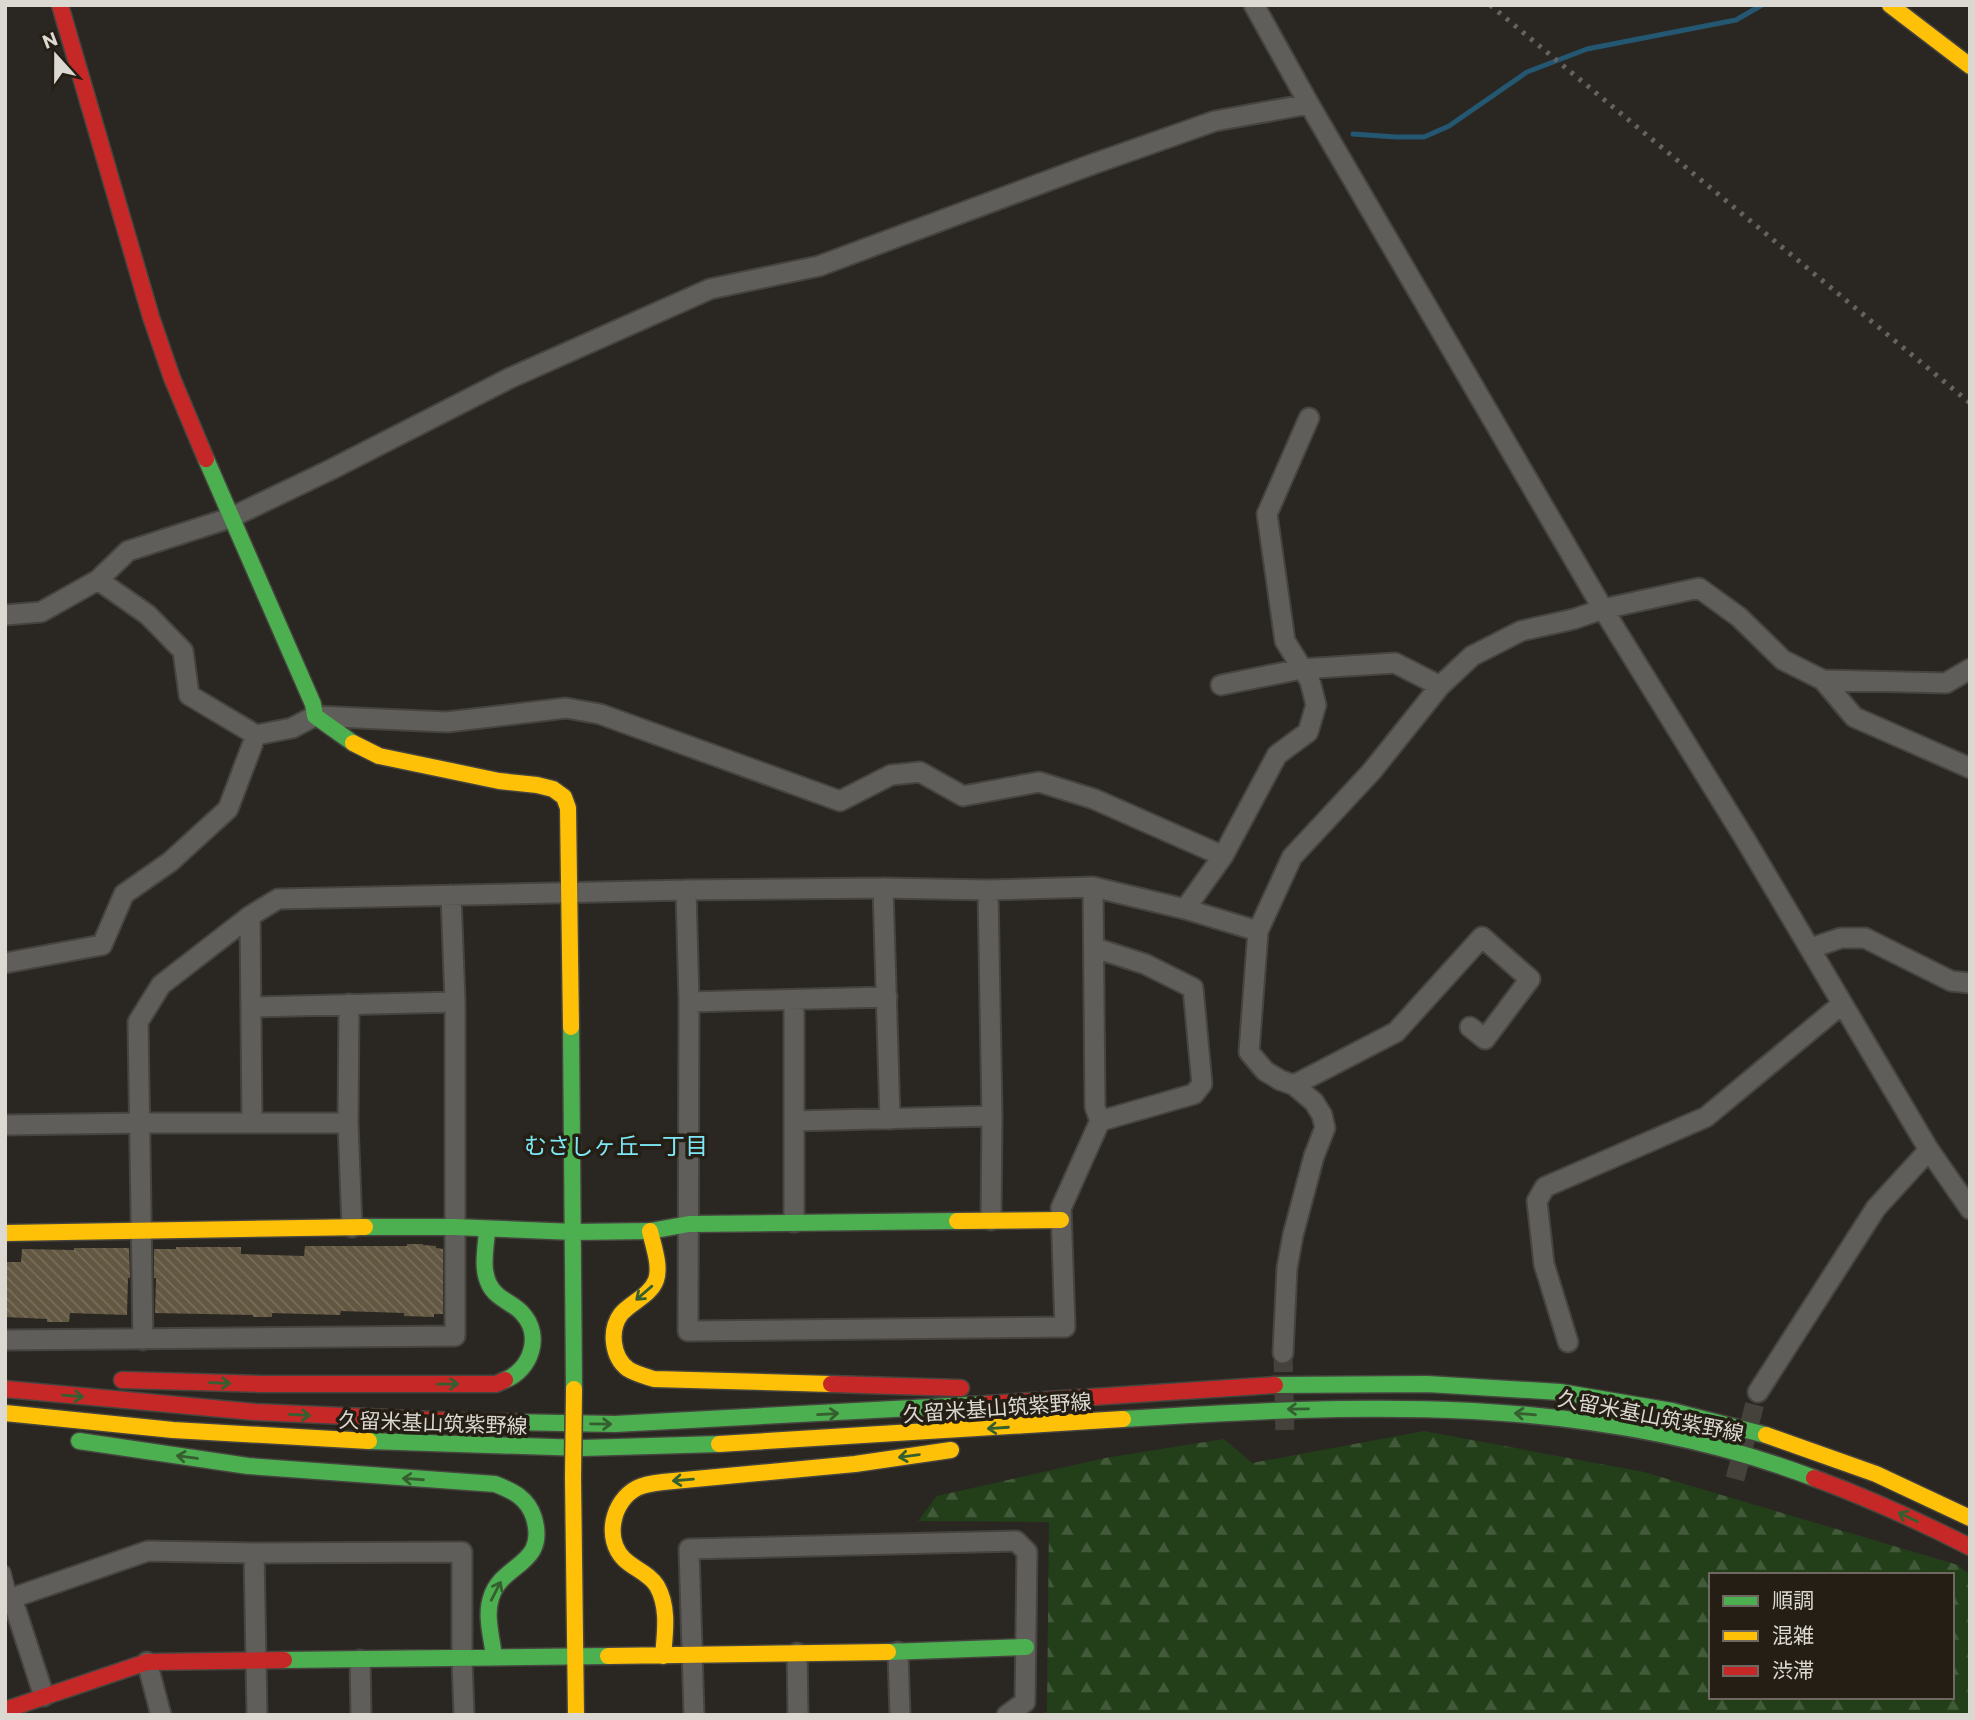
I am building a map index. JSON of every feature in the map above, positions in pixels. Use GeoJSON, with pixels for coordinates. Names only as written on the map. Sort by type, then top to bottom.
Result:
{"type":"FeatureCollection","features":[{"type":"Feature","properties":{"kind":"main road"},"geometry":{"type":"LineString","coordinates":[[60,5],[151,317],[172,378],[230,518],[313,704],[315,716],[360,748],[379,756],[499,781],[553,789],[564,797],[568,808],[574,1232],[576,1715]]}},
{"type":"Feature","properties":{"kind":"main road"},"geometry":{"type":"LineString","coordinates":[[1890,5],[1970,66]]}},
{"type":"Feature","properties":{"kind":"main road"},"geometry":{"type":"LineString","coordinates":[[5,1233],[352,1227],[454,1227],[574,1232],[650,1231],[689,1224],[1061,1220]]}},
{"type":"Feature","properties":{"kind":"main road"},"geometry":{"type":"LineString","coordinates":[[108,1380],[261,1384],[496,1384],[516,1376],[525,1367],[531,1356],[532,1328],[524,1314],[495,1294],[489,1285],[485,1273],[487,1230]]}},
{"type":"Feature","properties":{"kind":"main road"},"geometry":{"type":"LineString","coordinates":[[650,1231],[658,1276],[652,1288],[619,1316],[613,1339],[620,1361],[636,1374],[654,1379],[982,1388],[1077,1398]]}},
{"type":"Feature","properties":{"kind":"main road"},"geometry":{"type":"LineString","coordinates":[[5,1383],[53,1378]]}},
{"type":"Feature","properties":{"kind":"main road","name":"久留米基山筑紫野線"},"geometry":{"type":"LineString","coordinates":[[5,1389],[255,1412],[426,1421],[615,1424],[922,1409],[1262,1385],[1427,1384],[1560,1392],[1672,1411],[1767,1435],[1876,1474],[1970,1518]]}},
{"type":"Feature","properties":{"kind":"main road","name":"久留米基山筑紫野線"},"geometry":{"type":"LineString","coordinates":[[6,1423],[85,1422],[375,1443],[617,1448],[844,1438],[1268,1410],[1348,1408],[1495,1411],[1564,1418],[1662,1434],[1761,1458],[1866,1497],[1970,1547]]}},
{"type":"Feature","properties":{"kind":"main road"},"geometry":{"type":"LineString","coordinates":[[997,1443],[1072,1423]]}},
{"type":"Feature","properties":{"kind":"main road"},"geometry":{"type":"LineString","coordinates":[[60,1438],[248,1466],[495,1484],[515,1491],[526,1501],[533,1513],[537,1539],[526,1561],[498,1583],[491,1596],[489,1614],[495,1657]]}},
{"type":"Feature","properties":{"kind":"main road"},"geometry":{"type":"LineString","coordinates":[[663,1656],[664,1602],[656,1584],[644,1571],[621,1556],[612,1529],[620,1504],[631,1492],[641,1486],[663,1482],[855,1464],[971,1447]]}},
{"type":"Feature","properties":{"kind":"main road"},"geometry":{"type":"LineString","coordinates":[[5,1710],[47,1706],[146,1662],[898,1652],[1026,1647]]}},
{"type":"Feature","properties":{"kind":"street"},"geometry":{"type":"LineString","coordinates":[[1254,5],[1603,609],[1811,948],[1929,1150],[1970,1209]]}},
{"type":"Feature","properties":{"kind":"street"},"geometry":{"type":"LineString","coordinates":[[5,615],[41,612],[99,580],[128,551],[230,518],[510,378],[710,289],[819,266],[1215,121],[1309,104]]}},
{"type":"Feature","properties":{"kind":"street"},"geometry":{"type":"LineString","coordinates":[[1185,909],[1223,856],[1277,755],[1308,732],[1316,705],[1310,681],[1285,641],[1267,514],[1309,418]]}},
{"type":"Feature","properties":{"kind":"street"},"geometry":{"type":"LineString","coordinates":[[99,580],[148,615],[183,651],[189,695],[256,735],[292,728],[315,716],[447,722],[566,708],[600,714],[840,801],[891,775],[920,772],[963,796],[1039,782],[1094,799],[1223,856]]}},
{"type":"Feature","properties":{"kind":"street"},"geometry":{"type":"LineString","coordinates":[[1283,1353],[1287,1268],[1293,1235],[1314,1156],[1325,1128],[1322,1115],[1314,1102],[1294,1085],[1265,1071],[1249,1052],[1258,932],[1292,858],[1372,771],[1440,686],[1472,656],[1521,631],[1699,587],[1739,617],[1783,660],[1823,680],[1854,717],[1970,768]]}},
{"type":"Feature","properties":{"kind":"street"},"geometry":{"type":"LineString","coordinates":[[1221,685],[1301,669],[1395,663],[1440,686]]}},
{"type":"Feature","properties":{"kind":"street"},"geometry":{"type":"LineString","coordinates":[[1823,680],[1946,683],[1970,669]]}},
{"type":"Feature","properties":{"kind":"street"},"geometry":{"type":"LineString","coordinates":[[5,963],[102,945],[124,894],[170,862],[228,809],[256,735]]}},
{"type":"Feature","properties":{"kind":"street"},"geometry":{"type":"LineString","coordinates":[[143,1340],[138,1022],[161,985],[250,916],[278,899],[1093,887],[1185,909],[1258,932]]}},
{"type":"Feature","properties":{"kind":"street"},"geometry":{"type":"LineString","coordinates":[[686,891],[689,1002],[688,1331],[730,1331],[1065,1327],[1061,1208],[1100,1121],[1095,1107],[1093,887]]}},
{"type":"Feature","properties":{"kind":"street"},"geometry":{"type":"LineString","coordinates":[[883,888],[890,1119]]}},
{"type":"Feature","properties":{"kind":"street"},"geometry":{"type":"LineString","coordinates":[[988,890],[991,1220]]}},
{"type":"Feature","properties":{"kind":"street"},"geometry":{"type":"LineString","coordinates":[[5,1340],[455,1336],[455,1002],[451,895]]}},
{"type":"Feature","properties":{"kind":"street"},"geometry":{"type":"LineString","coordinates":[[250,916],[252,1123]]}},
{"type":"Feature","properties":{"kind":"street"},"geometry":{"type":"LineString","coordinates":[[1294,1085],[1396,1032],[1482,937],[1530,979],[1485,1039],[1470,1027]]}},
{"type":"Feature","properties":{"kind":"street"},"geometry":{"type":"LineString","coordinates":[[1811,948],[1841,938],[1865,938],[1951,981],[1970,983]]}},
{"type":"Feature","properties":{"kind":"street"},"geometry":{"type":"LineString","coordinates":[[1095,947],[1145,964],[1193,988],[1202,1084],[1194,1094],[1100,1121]]}},
{"type":"Feature","properties":{"kind":"street"},"geometry":{"type":"LineString","coordinates":[[689,1002],[887,997]]}},
{"type":"Feature","properties":{"kind":"street"},"geometry":{"type":"LineString","coordinates":[[794,1000],[794,1223]]}},
{"type":"Feature","properties":{"kind":"street"},"geometry":{"type":"LineString","coordinates":[[252,1007],[455,1002]]}},
{"type":"Feature","properties":{"kind":"street"},"geometry":{"type":"LineString","coordinates":[[349,1004],[348,1123],[352,1227]]}},
{"type":"Feature","properties":{"kind":"street"},"geometry":{"type":"LineString","coordinates":[[1568,1342],[1544,1264],[1537,1200],[1545,1187],[1706,1117],[1842,1004]]}},
{"type":"Feature","properties":{"kind":"street"},"geometry":{"type":"LineString","coordinates":[[794,1121],[992,1116]]}},
{"type":"Feature","properties":{"kind":"street"},"geometry":{"type":"LineString","coordinates":[[5,1125],[348,1123]]}},
{"type":"Feature","properties":{"kind":"street"},"geometry":{"type":"LineString","coordinates":[[1758,1392],[1876,1208],[1929,1150]]}},
{"type":"Feature","properties":{"kind":"street"},"geometry":{"type":"LineString","coordinates":[[694,1715],[689,1549],[1016,1541],[1027,1552],[1025,1702],[1007,1715]]}},
{"type":"Feature","properties":{"kind":"street"},"geometry":{"type":"LineString","coordinates":[[47,1706],[12,1598],[148,1551],[462,1552],[464,1715]]}},
{"type":"Feature","properties":{"kind":"street"},"geometry":{"type":"LineString","coordinates":[[254,1553],[257,1715]]}},
{"type":"Feature","properties":{"kind":"street"},"geometry":{"type":"LineString","coordinates":[[898,1652],[900,1715]]}},
{"type":"Feature","properties":{"kind":"street"},"geometry":{"type":"LineString","coordinates":[[797,1653],[798,1715]]}},
{"type":"Feature","properties":{"kind":"street"},"geometry":{"type":"LineString","coordinates":[[360,1660],[361,1715]]}},
{"type":"Feature","properties":{"kind":"street"},"geometry":{"type":"LineString","coordinates":[[146,1662],[161,1715]]}},
{"type":"Feature","properties":{"kind":"lane"},"geometry":{"type":"LineString","coordinates":[[5,1571],[12,1598]]}},
{"type":"Feature","properties":{"kind":"green space"},"geometry":{"type":"Polygon","coordinates":[[[1424,1431],[1644,1472],[1958,1565],[1970,1575],[1970,1715],[1043,1715],[1047,1711],[1049,1522],[918,1521],[937,1496],[1105,1458],[1224,1439],[1252,1463],[1424,1431]]]}},
{"type":"Feature","properties":{"kind":"building"},"geometry":{"type":"Polygon","coordinates":[[[423,1244],[443,1249],[443,1314],[434,1314],[434,1317],[341,1311],[340,1315],[272,1313],[272,1317],[253,1317],[155,1313],[154,1249],[241,1247],[241,1254],[304,1256],[305,1246],[423,1244]]]}},
{"type":"Feature","properties":{"kind":"building"},"geometry":{"type":"Polygon","coordinates":[[[129,1248],[127,1315],[70,1313],[69,1322],[5,1317],[5,1262],[21,1262],[22,1249],[129,1248]]]}},
{"type":"Feature","properties":{"kind":"waterway"},"geometry":{"type":"LineString","coordinates":[[1353,134],[1424,137],[1449,126],[1527,72],[1587,49],[1736,20],[1762,5]]}},
{"type":"Feature","properties":{"kind":"tunnel"},"geometry":{"type":"LineString","coordinates":[[1283,1353],[1285,1438]]}},
{"type":"Feature","properties":{"kind":"tunnel"},"geometry":{"type":"LineString","coordinates":[[1735,1479],[1758,1392]]}},
{"type":"Feature","properties":{"kind":"railway"},"geometry":{"type":"LineString","coordinates":[[1490,5],[1970,403]]}},
{"type":"Feature","properties":{"kind":"traffic: fast"},"geometry":{"type":"LineString","coordinates":[[206,459],[313,704],[315,716],[353,743]]}},
{"type":"Feature","properties":{"kind":"traffic: fast"},"geometry":{"type":"LineString","coordinates":[[571,1027],[574,1389]]}},
{"type":"Feature","properties":{"kind":"traffic: fast"},"geometry":{"type":"LineString","coordinates":[[365,1227],[454,1227],[574,1232],[650,1231],[689,1224],[957,1221]]}},
{"type":"Feature","properties":{"kind":"traffic: fast"},"geometry":{"type":"LineString","coordinates":[[487,1230],[485,1265],[489,1284],[496,1293],[522,1313],[532,1331],[533,1341],[527,1360],[522,1368],[505,1380]]}},
{"type":"Feature","properties":{"kind":"traffic: fast"},"geometry":{"type":"LineString","coordinates":[[1275,1385],[1427,1384],[1560,1392],[1672,1411],[1766,1435]]}},
{"type":"Feature","properties":{"kind":"traffic: fast"},"geometry":{"type":"LineString","coordinates":[[456,1421],[615,1424],[987,1404]]}},
{"type":"Feature","properties":{"kind":"traffic: fast"},"geometry":{"type":"LineString","coordinates":[[1123,1419],[1299,1410],[1386,1409],[1473,1411],[1559,1418],[1645,1431],[1730,1450],[1814,1478]]}},
{"type":"Feature","properties":{"kind":"traffic: fast"},"geometry":{"type":"LineString","coordinates":[[79,1441],[248,1466],[495,1484],[508,1489],[528,1505],[537,1534],[535,1546],[529,1555],[496,1586],[491,1598],[489,1620],[494,1657]]}},
{"type":"Feature","properties":{"kind":"traffic: fast"},"geometry":{"type":"LineString","coordinates":[[369,1441],[582,1448],[719,1444]]}},
{"type":"Feature","properties":{"kind":"traffic: fast"},"geometry":{"type":"LineString","coordinates":[[888,1652],[1026,1647]]}},
{"type":"Feature","properties":{"kind":"traffic: fast"},"geometry":{"type":"LineString","coordinates":[[284,1660],[608,1656]]}},
{"type":"Feature","properties":{"kind":"traffic: slow"},"geometry":{"type":"LineString","coordinates":[[1890,5],[1970,66]]}},
{"type":"Feature","properties":{"kind":"traffic: slow"},"geometry":{"type":"LineString","coordinates":[[353,743],[379,756],[499,781],[537,785],[553,789],[564,797],[568,808],[571,1027]]}},
{"type":"Feature","properties":{"kind":"traffic: slow"},"geometry":{"type":"LineString","coordinates":[[957,1221],[1061,1220]]}},
{"type":"Feature","properties":{"kind":"traffic: slow"},"geometry":{"type":"LineString","coordinates":[[5,1233],[365,1227]]}},
{"type":"Feature","properties":{"kind":"traffic: slow"},"geometry":{"type":"LineString","coordinates":[[650,1231],[657,1262],[656,1280],[645,1295],[621,1314],[615,1328],[614,1343],[618,1358],[628,1369],[654,1379],[831,1384]]}},
{"type":"Feature","properties":{"kind":"traffic: slow"},"geometry":{"type":"LineString","coordinates":[[573,1478],[574,1389]]}},
{"type":"Feature","properties":{"kind":"traffic: slow"},"geometry":{"type":"LineString","coordinates":[[5,1413],[173,1430],[369,1441]]}},
{"type":"Feature","properties":{"kind":"traffic: slow"},"geometry":{"type":"LineString","coordinates":[[719,1444],[1123,1419]]}},
{"type":"Feature","properties":{"kind":"traffic: slow"},"geometry":{"type":"LineString","coordinates":[[1766,1435],[1876,1474],[1970,1518]]}},
{"type":"Feature","properties":{"kind":"traffic: slow"},"geometry":{"type":"LineString","coordinates":[[663,1656],[665,1620],[661,1594],[650,1578],[624,1559],[614,1541],[614,1521],[628,1494],[640,1487],[656,1483],[855,1464],[951,1450]]}},
{"type":"Feature","properties":{"kind":"traffic: slow"},"geometry":{"type":"LineString","coordinates":[[573,1478],[576,1715]]}},
{"type":"Feature","properties":{"kind":"traffic: slow"},"geometry":{"type":"LineString","coordinates":[[608,1656],[888,1652]]}},
{"type":"Feature","properties":{"kind":"traffic: jam"},"geometry":{"type":"LineString","coordinates":[[60,5],[151,317],[172,378],[206,459]]}},
{"type":"Feature","properties":{"kind":"traffic: jam"},"geometry":{"type":"LineString","coordinates":[[122,1380],[261,1384],[496,1384],[505,1380]]}},
{"type":"Feature","properties":{"kind":"traffic: jam"},"geometry":{"type":"LineString","coordinates":[[831,1384],[961,1388]]}},
{"type":"Feature","properties":{"kind":"traffic: jam"},"geometry":{"type":"LineString","coordinates":[[987,1404],[1275,1385]]}},
{"type":"Feature","properties":{"kind":"traffic: jam"},"geometry":{"type":"LineString","coordinates":[[5,1389],[255,1412],[456,1421]]}},
{"type":"Feature","properties":{"kind":"traffic: jam"},"geometry":{"type":"LineString","coordinates":[[1814,1478],[1893,1510],[1970,1547]]}},
{"type":"Feature","properties":{"kind":"traffic: jam"},"geometry":{"type":"LineString","coordinates":[[5,1710],[147,1662],[284,1660]]}},
{"type":"Feature","properties":{"kind":"district","name":"むさしヶ丘一丁目"},"geometry":{"type":"Point","coordinates":[616,1145]}}]}
